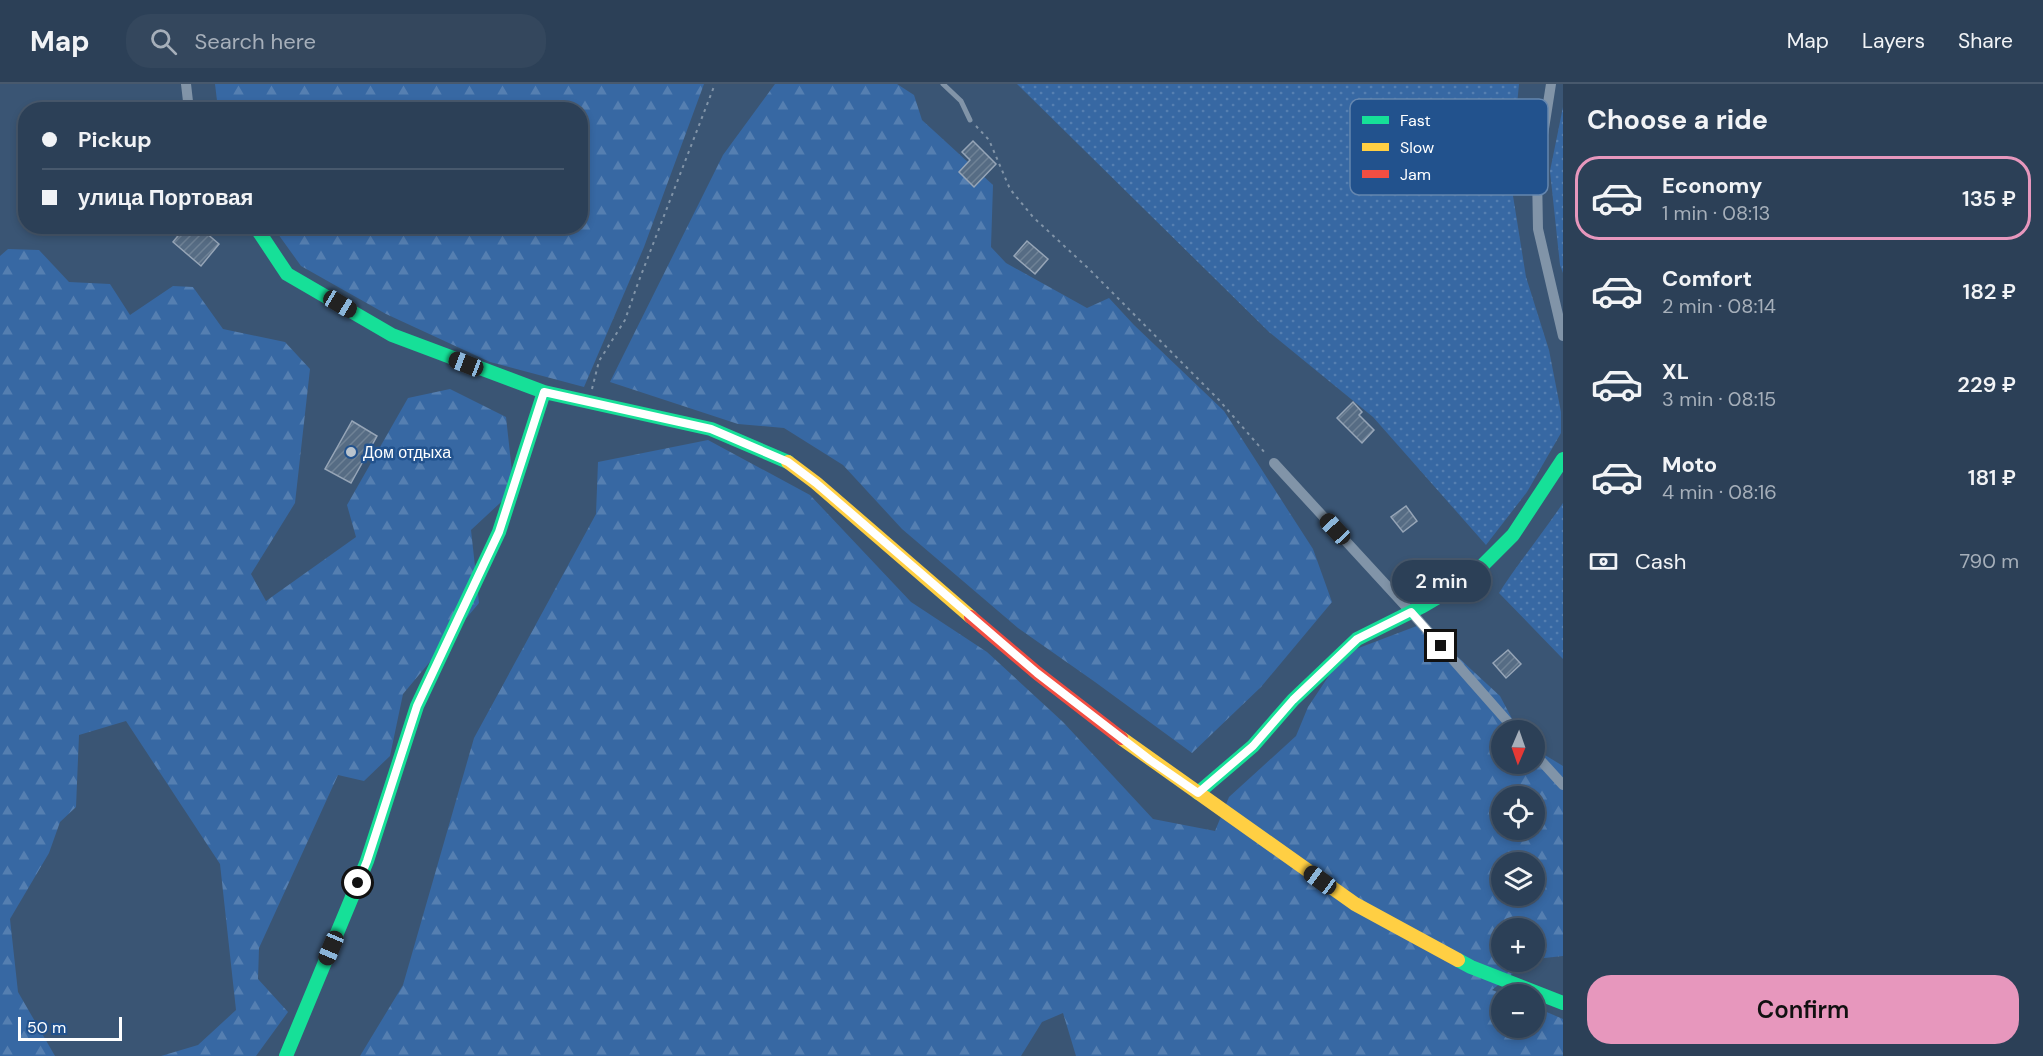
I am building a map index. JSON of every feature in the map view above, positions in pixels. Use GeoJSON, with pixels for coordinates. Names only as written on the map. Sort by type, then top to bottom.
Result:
{"type":"FeatureCollection","features":[{"type":"Feature","properties":{"kind":"street"},"geometry":{"type":"LineString","coordinates":[[186,84],[188,102]]}},
{"type":"Feature","properties":{"kind":"street"},"geometry":{"type":"LineString","coordinates":[[1548,103],[1551,84]]}},
{"type":"Feature","properties":{"kind":"street"},"geometry":{"type":"LineString","coordinates":[[1537,195],[1538,230],[1563,336]]}},
{"type":"Feature","properties":{"kind":"street"},"geometry":{"type":"LineString","coordinates":[[260,234],[287,274],[392,335],[544,392],[711,429],[788,462],[816,483],[1037,673],[1150,760],[1355,904],[1470,967],[1563,1003]]}},
{"type":"Feature","properties":{"kind":"street"},"geometry":{"type":"LineString","coordinates":[[286,1056],[367,861],[417,706],[499,532],[544,392]]}},
{"type":"Feature","properties":{"kind":"street"},"geometry":{"type":"LineString","coordinates":[[1198,793],[1253,746],[1293,700],[1357,639],[1469,579],[1513,536],[1563,459]]}},
{"type":"Feature","properties":{"kind":"street"},"geometry":{"type":"LineString","coordinates":[[1274,463],[1506,720]]}},
{"type":"Feature","properties":{"kind":"street"},"geometry":{"type":"LineString","coordinates":[[1545,766],[1563,786]]}},
{"type":"Feature","properties":{"kind":"lane"},"geometry":{"type":"LineString","coordinates":[[943,84],[961,101],[970,120]]}},
{"type":"Feature","properties":{"kind":"path"},"geometry":{"type":"LineString","coordinates":[[590,402],[599,361],[626,320],[638,283],[715,84]]}},
{"type":"Feature","properties":{"kind":"path"},"geometry":{"type":"LineString","coordinates":[[970,120],[989,140],[1010,189],[1033,217],[1089,269],[1219,400],[1274,463]]}},
{"type":"Feature","properties":{"kind":"green space"},"geometry":{"type":"Polygon","coordinates":[[[215,84],[704,84],[644,247],[584,387],[490,362],[386,314],[301,266],[278,234],[588,234],[588,102],[217,102],[215,84]]]}},
{"type":"Feature","properties":{"kind":"green space"},"geometry":{"type":"Polygon","coordinates":[[[775,84],[897,84],[914,95],[922,120],[993,185],[991,247],[1006,263],[1087,308],[1109,298],[1224,411],[1313,549],[1332,602],[1261,687],[1192,753],[1018,628],[902,529],[843,465],[784,428],[738,424],[610,382],[723,155],[775,84]]]}},
{"type":"Feature","properties":{"kind":"green space"},"geometry":{"type":"Polygon","coordinates":[[[1017,84],[1519,84],[1518,99],[1350,99],[1350,195],[1513,195],[1526,277],[1549,350],[1561,412],[1561,433],[1527,492],[1486,545],[1373,417],[1269,332],[1017,84]]]}},
{"type":"Feature","properties":{"kind":"green space"},"geometry":{"type":"Polygon","coordinates":[[[1563,107],[1563,273],[1560,265],[1550,171],[1563,107]]]}},
{"type":"Feature","properties":{"kind":"green space"},"geometry":{"type":"Polygon","coordinates":[[[8,249],[39,250],[69,282],[110,284],[130,315],[173,286],[193,287],[223,329],[285,342],[310,369],[295,503],[251,574],[266,601],[356,537],[347,505],[408,398],[450,389],[506,417],[514,490],[471,530],[479,603],[403,694],[390,756],[364,781],[338,775],[259,948],[258,979],[288,1012],[256,1056],[161,1056],[198,1045],[236,1010],[220,864],[126,721],[79,735],[76,807],[60,822],[49,853],[10,919],[18,992],[55,1056],[0,1056],[0,256],[8,249]]]}},
{"type":"Feature","properties":{"kind":"green space"},"geometry":{"type":"Polygon","coordinates":[[[708,440],[810,495],[911,602],[987,652],[1063,722],[1153,819],[1215,831],[1229,797],[1296,736],[1308,707],[1330,674],[1356,649],[1422,624],[1500,696],[1513,720],[1491,720],[1491,774],[1545,774],[1545,755],[1563,766],[1563,956],[1545,958],[1545,918],[1491,918],[1491,972],[1514,972],[1500,984],[1491,984],[1491,1038],[1545,1038],[1545,1011],[1563,1019],[1563,1056],[1076,1056],[1063,1013],[1042,1022],[1021,1056],[360,1056],[403,985],[474,738],[596,514],[598,462],[708,440]]]}},
{"type":"Feature","properties":{"kind":"green space"},"geometry":{"type":"Polygon","coordinates":[[[1563,503],[1563,659],[1499,593],[1563,503]]]}},
{"type":"Feature","properties":{"kind":"building"},"geometry":{"type":"Polygon","coordinates":[[[973,141],[996,164],[974,187],[959,172],[970,160],[962,152],[973,141]]]}},
{"type":"Feature","properties":{"kind":"building"},"geometry":{"type":"Polygon","coordinates":[[[180,234],[207,234],[219,244],[201,266],[173,242],[180,234]]]}},
{"type":"Feature","properties":{"kind":"building"},"geometry":{"type":"Polygon","coordinates":[[[1027,241],[1048,259],[1035,274],[1014,256],[1027,241]]]}},
{"type":"Feature","properties":{"kind":"building"},"geometry":{"type":"Polygon","coordinates":[[[1353,402],[1362,412],[1359,415],[1374,430],[1362,443],[1337,418],[1353,402]]]}},
{"type":"Feature","properties":{"kind":"building","name":"Дом отдыха"},"geometry":{"type":"Polygon","coordinates":[[[352,421],[377,436],[351,483],[325,469],[352,421]]]}},
{"type":"Feature","properties":{"kind":"building"},"geometry":{"type":"Polygon","coordinates":[[[1406,506],[1417,521],[1403,532],[1391,517],[1406,506]]]}},
{"type":"Feature","properties":{"kind":"building"},"geometry":{"type":"Polygon","coordinates":[[[1508,650],[1521,664],[1506,678],[1493,663],[1508,650]]]}},
{"type":"Feature","properties":{"kind":"traffic: fast"},"geometry":{"type":"LineString","coordinates":[[260,234],[287,274],[392,335],[544,392],[711,429],[788,462]]}},
{"type":"Feature","properties":{"kind":"traffic: fast"},"geometry":{"type":"LineString","coordinates":[[286,1056],[367,861],[417,706],[499,532],[544,392]]}},
{"type":"Feature","properties":{"kind":"traffic: fast"},"geometry":{"type":"LineString","coordinates":[[1198,793],[1253,746],[1293,700],[1357,639],[1423,606],[1469,579],[1513,535],[1563,459]]}},
{"type":"Feature","properties":{"kind":"traffic: fast"},"geometry":{"type":"LineString","coordinates":[[1458,960],[1563,1003]]}},
{"type":"Feature","properties":{"kind":"traffic: slow"},"geometry":{"type":"LineString","coordinates":[[788,462],[816,483],[971,617]]}},
{"type":"Feature","properties":{"kind":"traffic: slow"},"geometry":{"type":"LineString","coordinates":[[1121,738],[1355,904],[1458,960]]}},
{"type":"Feature","properties":{"kind":"traffic: jam"},"geometry":{"type":"LineString","coordinates":[[971,617],[1037,673],[1121,738]]}},
{"type":"Feature","properties":{"kind":"place","name":"Дом отдыха"},"geometry":{"type":"Point","coordinates":[351,452]}},
{"type":"Feature","properties":{"kind":"route"},"geometry":{"type":"LineString","coordinates":[[358,883],[417,706],[499,532],[544,392],[711,429],[788,462],[816,483],[1037,673],[1150,760],[1198,793],[1253,746],[1293,700],[1357,639],[1411,612],[1441,646]]}}]}
